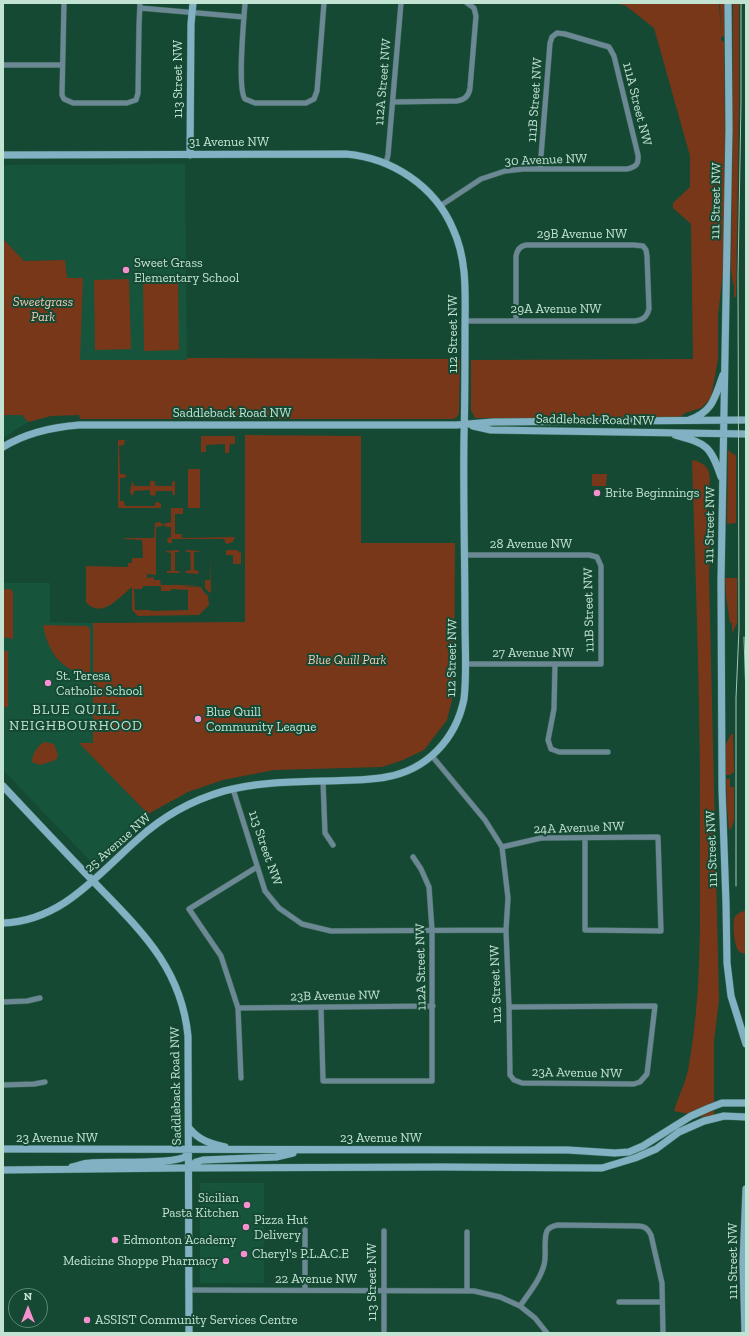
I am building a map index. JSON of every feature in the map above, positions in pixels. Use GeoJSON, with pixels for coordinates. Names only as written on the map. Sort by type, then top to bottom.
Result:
{"type":"FeatureCollection","features":[{"type":"Feature","properties":{"kind":"street"},"geometry":{"type":"LineString","coordinates":[[64,3],[62,93],[64,99],[70,103],[76,104],[127,103],[136,100],[138,93],[140,5],[244,17]]}},
{"type":"Feature","properties":{"kind":"street","name":"113 Street NW"},"geometry":{"type":"LineString","coordinates":[[190,155],[193,3]]}},
{"type":"Feature","properties":{"kind":"street"},"geometry":{"type":"LineString","coordinates":[[245,3],[242,91],[245,99],[255,103],[306,103],[314,99],[317,91],[324,3]]}},
{"type":"Feature","properties":{"kind":"street","name":"112A Street NW"},"geometry":{"type":"LineString","coordinates":[[386,163],[393,102],[401,3]]}},
{"type":"Feature","properties":{"kind":"street"},"geometry":{"type":"LineString","coordinates":[[393,102],[457,101],[466,98],[469,92],[471,80],[476,16],[474,8],[467,3]]}},
{"type":"Feature","properties":{"kind":"street","name":"111 Street NW"},"geometry":{"type":"LineString","coordinates":[[728,3],[729,129],[721,580],[722,789],[727,963],[731,996],[746,1044]]}},
{"type":"Feature","properties":{"kind":"street","name":"111A Street NW"},"geometry":{"type":"LineString","coordinates":[[554,34],[565,34],[603,45],[611,49],[638,155],[637,165]]}},
{"type":"Feature","properties":{"kind":"street","name":"111B Street NW"},"geometry":{"type":"LineString","coordinates":[[540,169],[550,43],[554,34]]}},
{"type":"Feature","properties":{"kind":"street"},"geometry":{"type":"LineString","coordinates":[[3,65],[62,65]]}},
{"type":"Feature","properties":{"kind":"street","name":"31 Avenue NW"},"geometry":{"type":"LineString","coordinates":[[3,155],[340,154],[365,157],[386,163],[405,173],[417,182],[440,206]]}},
{"type":"Feature","properties":{"kind":"street","name":"30 Avenue NW"},"geometry":{"type":"LineString","coordinates":[[440,206],[488,176],[514,170],[627,169],[637,165]]}},
{"type":"Feature","properties":{"kind":"street","name":"112 Street NW"},"geometry":{"type":"LineString","coordinates":[[440,206],[453,228],[462,254],[465,280],[465,691],[457,724],[447,739],[432,756],[484,820],[502,847],[508,898],[506,930],[510,1007],[510,1075],[514,1080]]}},
{"type":"Feature","properties":{"kind":"street","name":"29B Avenue NW"},"geometry":{"type":"LineString","coordinates":[[516,320],[516,256],[519,248],[526,245],[640,245],[644,248],[647,256],[649,306],[646,316]]}},
{"type":"Feature","properties":{"kind":"street","name":"29A Avenue NW"},"geometry":{"type":"LineString","coordinates":[[465,321],[635,321],[646,316]]}},
{"type":"Feature","properties":{"kind":"street"},"geometry":{"type":"LineString","coordinates":[[684,421],[705,412],[714,402],[725,370]]}},
{"type":"Feature","properties":{"kind":"street"},"geometry":{"type":"LineString","coordinates":[[724,421],[746,420]]}},
{"type":"Feature","properties":{"kind":"street","name":"Saddleback Road NW"},"geometry":{"type":"LineString","coordinates":[[3,447],[31,434],[79,425],[465,424],[493,422],[724,421]]}},
{"type":"Feature","properties":{"kind":"street","name":"Saddleback Road NW"},"geometry":{"type":"LineString","coordinates":[[465,424],[490,430],[724,433]]}},
{"type":"Feature","properties":{"kind":"street"},"geometry":{"type":"LineString","coordinates":[[667,433],[703,444],[713,456],[723,482]]}},
{"type":"Feature","properties":{"kind":"street"},"geometry":{"type":"LineString","coordinates":[[724,433],[746,434]]}},
{"type":"Feature","properties":{"kind":"street","name":"28 Avenue NW"},"geometry":{"type":"LineString","coordinates":[[465,555],[589,555],[597,557]]}},
{"type":"Feature","properties":{"kind":"street","name":"111B Street NW"},"geometry":{"type":"LineString","coordinates":[[597,557],[601,566],[601,664]]}},
{"type":"Feature","properties":{"kind":"street","name":"27 Avenue NW"},"geometry":{"type":"LineString","coordinates":[[465,664],[601,664]]}},
{"type":"Feature","properties":{"kind":"street"},"geometry":{"type":"LineString","coordinates":[[555,664],[554,709],[548,740],[551,749],[559,752],[608,752]]}},
{"type":"Feature","properties":{"kind":"street","name":"25 Avenue NW"},"geometry":{"type":"LineString","coordinates":[[3,923],[26,920],[68,902],[138,839],[164,819],[207,797],[233,789],[268,783],[387,777],[410,770],[432,756]]}},
{"type":"Feature","properties":{"kind":"street"},"geometry":{"type":"LineString","coordinates":[[323,781],[325,833],[333,845]]}},
{"type":"Feature","properties":{"kind":"street","name":"Saddleback Road NW"},"geometry":{"type":"LineString","coordinates":[[3,786],[149,940],[162,959],[176,987],[184,1011],[188,1036],[189,1333]]}},
{"type":"Feature","properties":{"kind":"street","name":"113 Street NW"},"geometry":{"type":"LineString","coordinates":[[233,789],[265,891],[279,908],[302,924],[331,931],[432,930]]}},
{"type":"Feature","properties":{"kind":"street","name":"24A Avenue NW"},"geometry":{"type":"LineString","coordinates":[[502,847],[541,838],[658,836],[661,931],[585,930],[585,838]]}},
{"type":"Feature","properties":{"kind":"street","name":"112A Street NW"},"geometry":{"type":"LineString","coordinates":[[321,1007],[323,1081],[432,1081],[432,930],[429,887],[421,869],[413,857]]}},
{"type":"Feature","properties":{"kind":"street"},"geometry":{"type":"LineString","coordinates":[[241,1078],[238,1008],[221,956],[189,909],[257,867]]}},
{"type":"Feature","properties":{"kind":"street"},"geometry":{"type":"LineString","coordinates":[[432,930],[506,930]]}},
{"type":"Feature","properties":{"kind":"street"},"geometry":{"type":"LineString","coordinates":[[3,1002],[27,1001],[40,998]]}},
{"type":"Feature","properties":{"kind":"street","name":"23B Avenue NW"},"geometry":{"type":"LineString","coordinates":[[238,1008],[433,1006]]}},
{"type":"Feature","properties":{"kind":"street","name":"23A Avenue NW"},"geometry":{"type":"LineString","coordinates":[[510,1007],[656,1006],[647,1074],[640,1082],[634,1084],[522,1084],[514,1080]]}},
{"type":"Feature","properties":{"kind":"street"},"geometry":{"type":"LineString","coordinates":[[3,1084],[34,1084],[45,1082]]}},
{"type":"Feature","properties":{"kind":"street","name":"23 Avenue NW"},"geometry":{"type":"LineString","coordinates":[[3,1149],[568,1150],[615,1153],[629,1152],[643,1146],[691,1116],[722,1103],[746,1103]]}},
{"type":"Feature","properties":{"kind":"street"},"geometry":{"type":"LineString","coordinates":[[3,1170],[443,1167],[602,1168],[642,1155],[656,1148],[679,1132],[704,1121],[724,1116],[746,1117]]}},
{"type":"Feature","properties":{"kind":"street"},"geometry":{"type":"LineString","coordinates":[[189,1128],[196,1136],[209,1143],[239,1150]]}},
{"type":"Feature","properties":{"kind":"street"},"geometry":{"type":"LineString","coordinates":[[62,1170],[89,1163],[147,1162],[168,1160],[186,1156],[189,1150]]}},
{"type":"Feature","properties":{"kind":"street"},"geometry":{"type":"LineString","coordinates":[[189,1168],[199,1161],[276,1157],[309,1150]]}},
{"type":"Feature","properties":{"kind":"street","name":"111 Street NW"},"geometry":{"type":"LineString","coordinates":[[745,1333],[744,1263],[746,1190]]}},
{"type":"Feature","properties":{"kind":"street"},"geometry":{"type":"LineString","coordinates":[[548,1333],[535,1318],[520,1306],[542,1270],[545,1256],[546,1234],[549,1228],[558,1225],[646,1227],[651,1235],[662,1284],[663,1333]]}},
{"type":"Feature","properties":{"kind":"street"},"geometry":{"type":"LineString","coordinates":[[305,1230],[305,1290]]}},
{"type":"Feature","properties":{"kind":"street","name":"113 Street NW"},"geometry":{"type":"LineString","coordinates":[[384,1231],[384,1333]]}},
{"type":"Feature","properties":{"kind":"street"},"geometry":{"type":"LineString","coordinates":[[467,1232],[467,1291]]}},
{"type":"Feature","properties":{"kind":"street","name":"22 Avenue NW"},"geometry":{"type":"LineString","coordinates":[[189,1290],[467,1291],[485,1293],[500,1297],[520,1306]]}},
{"type":"Feature","properties":{"kind":"street"},"geometry":{"type":"LineString","coordinates":[[619,1302],[662,1302]]}},
{"type":"Feature","properties":{"kind":"shaded area","name":"Sweet Grass Elementary School"},"geometry":{"type":"Polygon","coordinates":[[[185,164],[187,367],[80,368],[65,260],[24,261],[3,239],[3,165],[185,164]]]}},
{"type":"Feature","properties":{"kind":"shaded area"},"geometry":{"type":"Polygon","coordinates":[[[3,412],[19,412],[28,422],[3,438],[3,412]]]}},
{"type":"Feature","properties":{"kind":"shaded area","name":"St. Teresa Catholic School"},"geometry":{"type":"Polygon","coordinates":[[[3,583],[50,583],[50,622],[93,623],[93,743],[80,743],[148,814],[94,865],[3,770],[3,583]]]}},
{"type":"Feature","properties":{"kind":"shaded area"},"geometry":{"type":"Polygon","coordinates":[[[200,1183],[264,1183],[264,1283],[200,1283],[200,1183]]]}},
{"type":"Feature","properties":{"kind":"green space"},"geometry":{"type":"Polygon","coordinates":[[[615,3],[719,3],[721,34],[720,3],[724,3],[724,36],[721,37],[721,40],[724,42],[725,143],[723,271],[718,316],[718,359],[711,398],[701,408],[685,413],[679,418],[475,418],[471,410],[471,360],[693,359],[691,224],[673,208],[673,203],[690,187],[690,156],[654,28],[626,6],[615,3]]]}},
{"type":"Feature","properties":{"kind":"green space"},"geometry":{"type":"Polygon","coordinates":[[[733,3],[739,3],[736,297],[734,297],[734,284],[731,269],[733,3]]]}},
{"type":"Feature","properties":{"kind":"green space"},"geometry":{"type":"Polygon","coordinates":[[[746,192],[746,409],[745,411],[745,256],[746,192]]]}},
{"type":"Feature","properties":{"kind":"green space","name":"Sweetgrass Park"},"geometry":{"type":"Polygon","coordinates":[[[3,239],[24,261],[65,260],[67,278],[83,278],[80,360],[186,360],[187,358],[460,359],[459,413],[457,417],[453,419],[80,419],[79,415],[51,416],[28,422],[22,415],[3,415],[3,239]]]}},
{"type":"Feature","properties":{"kind":"green space"},"geometry":{"type":"Polygon","coordinates":[[[129,279],[131,349],[95,350],[94,280],[129,279]]]}},
{"type":"Feature","properties":{"kind":"green space"},"geometry":{"type":"Polygon","coordinates":[[[178,280],[179,350],[144,351],[143,281],[178,280]]]}},
{"type":"Feature","properties":{"kind":"green space","name":"Blue Quill Park"},"geometry":{"type":"Polygon","coordinates":[[[245,435],[361,436],[361,543],[455,543],[454,691],[447,720],[424,750],[403,760],[382,767],[274,770],[223,780],[188,792],[148,814],[79,743],[93,743],[93,623],[245,622],[245,435]]]}},
{"type":"Feature","properties":{"kind":"green space"},"geometry":{"type":"Polygon","coordinates":[[[201,436],[235,436],[235,444],[230,444],[229,453],[225,453],[225,444],[206,445],[206,452],[201,452],[201,436]]]}},
{"type":"Feature","properties":{"kind":"green space"},"geometry":{"type":"Polygon","coordinates":[[[118,440],[125,440],[124,445],[119,446],[120,474],[127,476],[120,478],[120,501],[124,501],[125,506],[155,506],[155,503],[158,502],[161,504],[161,508],[118,508],[118,440]]]}},
{"type":"Feature","properties":{"kind":"green space"},"geometry":{"type":"Polygon","coordinates":[[[728,450],[736,455],[736,523],[727,524],[728,450]]]}},
{"type":"Feature","properties":{"kind":"green space"},"geometry":{"type":"Polygon","coordinates":[[[692,460],[702,464],[710,475],[708,499],[708,507],[711,515],[709,577],[719,1000],[714,1041],[714,1119],[674,1111],[688,1070],[693,1043],[699,959],[700,751],[692,460]]]}},
{"type":"Feature","properties":{"kind":"green space"},"geometry":{"type":"Polygon","coordinates":[[[188,469],[200,469],[200,508],[188,508],[188,469]]]}},
{"type":"Feature","properties":{"kind":"green space"},"geometry":{"type":"Polygon","coordinates":[[[592,474],[607,474],[606,486],[592,486],[592,474]]]}},
{"type":"Feature","properties":{"kind":"green space"},"geometry":{"type":"Polygon","coordinates":[[[150,481],[154,481],[156,486],[172,486],[172,482],[174,481],[175,495],[173,495],[172,491],[156,491],[155,496],[150,495],[150,490],[134,491],[133,496],[130,492],[132,482],[134,486],[150,486],[150,481]]]}},
{"type":"Feature","properties":{"kind":"green space"},"geometry":{"type":"Polygon","coordinates":[[[171,508],[183,508],[183,514],[175,514],[175,534],[182,534],[182,538],[235,537],[233,542],[226,544],[224,539],[172,539],[172,543],[168,543],[168,538],[171,537],[171,527],[166,527],[163,524],[171,522],[171,508]]]}},
{"type":"Feature","properties":{"kind":"green space"},"geometry":{"type":"Polygon","coordinates":[[[159,522],[163,524],[162,526],[156,527],[156,575],[147,574],[147,578],[154,577],[154,580],[160,580],[161,585],[201,585],[181,586],[201,587],[208,596],[209,605],[199,615],[138,616],[132,610],[132,587],[116,601],[104,608],[98,609],[92,607],[86,602],[86,566],[128,567],[128,563],[132,563],[132,558],[143,558],[142,540],[124,538],[154,538],[155,523],[159,522]],[[143,586],[142,589],[134,589],[135,610],[188,610],[188,590],[171,589],[171,591],[161,591],[161,586],[143,586]]]}},
{"type":"Feature","properties":{"kind":"green space"},"geometry":{"type":"Polygon","coordinates":[[[179,550],[179,552],[175,552],[175,571],[179,571],[180,573],[167,573],[167,571],[171,571],[171,553],[166,551],[179,550]]]}},
{"type":"Feature","properties":{"kind":"green space"},"geometry":{"type":"Polygon","coordinates":[[[186,550],[199,551],[194,552],[194,570],[199,571],[198,574],[185,572],[191,570],[190,552],[186,552],[186,550]]]}},
{"type":"Feature","properties":{"kind":"green space"},"geometry":{"type":"Polygon","coordinates":[[[237,550],[241,553],[241,564],[233,564],[233,555],[226,555],[226,551],[237,550]]]}},
{"type":"Feature","properties":{"kind":"green space"},"geometry":{"type":"Polygon","coordinates":[[[210,553],[211,592],[210,593],[205,588],[205,580],[210,580],[210,553]]]}},
{"type":"Feature","properties":{"kind":"green space"},"geometry":{"type":"Polygon","coordinates":[[[725,578],[737,578],[737,623],[732,634],[732,623],[730,623],[725,578]]]}},
{"type":"Feature","properties":{"kind":"green space"},"geometry":{"type":"Polygon","coordinates":[[[3,589],[10,589],[13,592],[13,639],[3,637],[3,589]]]}},
{"type":"Feature","properties":{"kind":"green space"},"geometry":{"type":"Polygon","coordinates":[[[43,625],[87,626],[90,629],[90,676],[80,674],[72,670],[58,659],[45,635],[43,625]]]}},
{"type":"Feature","properties":{"kind":"green space"},"geometry":{"type":"Polygon","coordinates":[[[3,651],[8,651],[8,707],[3,707],[3,651]]]}},
{"type":"Feature","properties":{"kind":"green space"},"geometry":{"type":"Polygon","coordinates":[[[731,734],[733,734],[734,773],[731,773],[731,775],[726,775],[726,744],[731,734]]]}},
{"type":"Feature","properties":{"kind":"green space"},"geometry":{"type":"Polygon","coordinates":[[[44,742],[54,744],[58,755],[56,760],[40,765],[32,762],[32,759],[37,748],[44,742]]]}},
{"type":"Feature","properties":{"kind":"green space"},"geometry":{"type":"Polygon","coordinates":[[[726,779],[730,779],[730,787],[734,787],[734,820],[731,829],[729,829],[726,779]]]}},
{"type":"Feature","properties":{"kind":"green space"},"geometry":{"type":"Polygon","coordinates":[[[746,910],[746,953],[741,953],[736,946],[734,920],[736,916],[746,910]]]}},
{"type":"Feature","properties":{"kind":"tram line"},"geometry":{"type":"LineString","coordinates":[[736,886],[736,698],[739,629],[738,276],[741,3]]}},
{"type":"Feature","properties":{"kind":"tram line"},"geometry":{"type":"LineString","coordinates":[[744,637],[746,697]]}},
{"type":"Feature","properties":{"kind":"place","name":"Sweet Grass Elementary School"},"geometry":{"type":"Point","coordinates":[126,270]}},
{"type":"Feature","properties":{"kind":"place","name":"Brite Beginnings"},"geometry":{"type":"Point","coordinates":[597,493]}},
{"type":"Feature","properties":{"kind":"place","name":"St. Teresa Catholic School"},"geometry":{"type":"Point","coordinates":[48,683]}},
{"type":"Feature","properties":{"kind":"place","name":"Blue Quill Community League"},"geometry":{"type":"Point","coordinates":[198,719]}},
{"type":"Feature","properties":{"kind":"place","name":"Sicilian Pasta Kitchen"},"geometry":{"type":"Point","coordinates":[247,1205]}},
{"type":"Feature","properties":{"kind":"place","name":"Pizza Hut Delivery"},"geometry":{"type":"Point","coordinates":[246,1227]}},
{"type":"Feature","properties":{"kind":"place","name":"Edmonton Academy"},"geometry":{"type":"Point","coordinates":[115,1240]}},
{"type":"Feature","properties":{"kind":"place","name":"Cheryl's P.L.A.C.E"},"geometry":{"type":"Point","coordinates":[244,1254]}},
{"type":"Feature","properties":{"kind":"place","name":"Medicine Shoppe Pharmacy"},"geometry":{"type":"Point","coordinates":[226,1261]}},
{"type":"Feature","properties":{"kind":"place","name":"ASSIST Community Services Centre"},"geometry":{"type":"Point","coordinates":[87,1320]}},
{"type":"Feature","properties":{"kind":"district","name":"BLUE QUILL NEIGHBOURHOOD"},"geometry":{"type":"Point","coordinates":[76,718]}}]}
